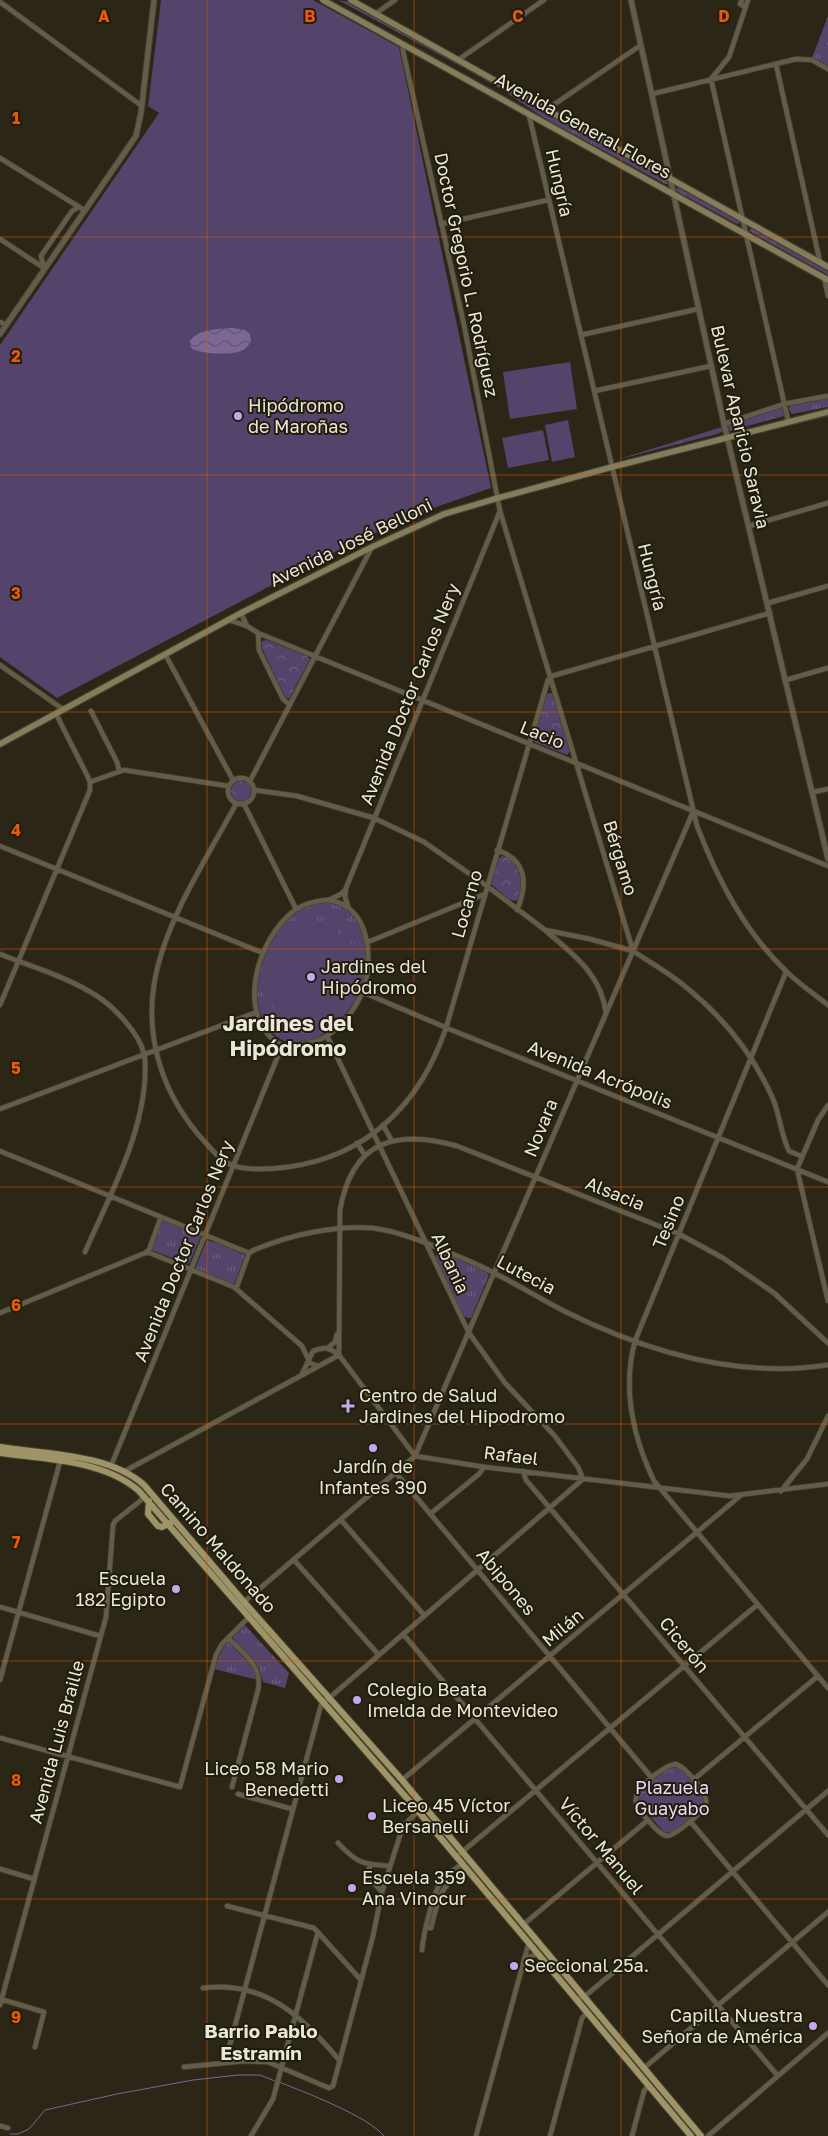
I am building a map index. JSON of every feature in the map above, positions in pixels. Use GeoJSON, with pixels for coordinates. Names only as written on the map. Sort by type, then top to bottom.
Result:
{"type":"FeatureCollection","features":[{"type":"Feature","properties":{"kind":"main road","name":"Avenida General Flores"},"geometry":{"type":"LineString","coordinates":[[323,0],[826,278]]}},
{"type":"Feature","properties":{"kind":"main road","name":"Avenida General Flores"},"geometry":{"type":"LineString","coordinates":[[351,0],[828,267]]}},
{"type":"Feature","properties":{"kind":"main road","name":"Avenida José Belloni"},"geometry":{"type":"LineString","coordinates":[[0,744],[241,613],[372,546],[444,514],[727,436],[828,412]]}},
{"type":"Feature","properties":{"kind":"main road","name":"Camino Maldonado"},"geometry":{"type":"LineString","coordinates":[[0,1447],[101,1469],[117,1475],[132,1484],[147,1499]]}},
{"type":"Feature","properties":{"kind":"main road","name":"Camino Maldonado"},"geometry":{"type":"LineString","coordinates":[[0,1453],[111,1466],[125,1471],[144,1485],[171,1522],[248,1618],[418,1811],[587,2013],[647,2088],[691,2136]]}},
{"type":"Feature","properties":{"kind":"main road"},"geometry":{"type":"LineString","coordinates":[[147,1499],[147,1511],[154,1522],[160,1527],[171,1522]]}},
{"type":"Feature","properties":{"kind":"main road","name":"Camino Maldonado"},"geometry":{"type":"LineString","coordinates":[[171,1522],[329,1696],[402,1780],[701,2136]]}},
{"type":"Feature","properties":{"kind":"street"},"geometry":{"type":"LineString","coordinates":[[0,334],[136,136],[142,106],[154,0]]}},
{"type":"Feature","properties":{"kind":"street"},"geometry":{"type":"LineString","coordinates":[[375,14],[395,0]]}},
{"type":"Feature","properties":{"kind":"street"},"geometry":{"type":"LineString","coordinates":[[458,60],[544,0]]}},
{"type":"Feature","properties":{"kind":"street","name":"Bulevar Aparicio Saravia"},"geometry":{"type":"LineString","coordinates":[[631,0],[724,424],[750,526],[828,859]]}},
{"type":"Feature","properties":{"kind":"street"},"geometry":{"type":"LineString","coordinates":[[742,0],[740,4],[745,7]]}},
{"type":"Feature","properties":{"kind":"street"},"geometry":{"type":"LineString","coordinates":[[711,79],[729,57],[748,0]]}},
{"type":"Feature","properties":{"kind":"street"},"geometry":{"type":"LineString","coordinates":[[0,2],[142,106]]}},
{"type":"Feature","properties":{"kind":"street","name":"Doctor Gregorio L. Rodríguez"},"geometry":{"type":"LineString","coordinates":[[403,44],[464,326],[500,511]]}},
{"type":"Feature","properties":{"kind":"street"},"geometry":{"type":"LineString","coordinates":[[546,110],[641,45]]}},
{"type":"Feature","properties":{"kind":"street"},"geometry":{"type":"LineString","coordinates":[[652,94],[776,64],[807,59],[828,69]]}},
{"type":"Feature","properties":{"kind":"street"},"geometry":{"type":"LineString","coordinates":[[776,64],[820,262]]}},
{"type":"Feature","properties":{"kind":"street"},"geometry":{"type":"LineString","coordinates":[[711,79],[788,420]]}},
{"type":"Feature","properties":{"kind":"street","name":"Hungría"},"geometry":{"type":"LineString","coordinates":[[529,114],[693,811],[709,855],[728,896],[760,941],[786,972],[828,1005]]}},
{"type":"Feature","properties":{"kind":"street"},"geometry":{"type":"LineString","coordinates":[[0,158],[84,210]]}},
{"type":"Feature","properties":{"kind":"street"},"geometry":{"type":"LineString","coordinates":[[441,224],[548,200]]}},
{"type":"Feature","properties":{"kind":"street"},"geometry":{"type":"LineString","coordinates":[[44,268],[41,256],[72,212],[79,207]]}},
{"type":"Feature","properties":{"kind":"street"},"geometry":{"type":"LineString","coordinates":[[0,239],[44,268]]}},
{"type":"Feature","properties":{"kind":"street"},"geometry":{"type":"LineString","coordinates":[[826,278],[828,296]]}},
{"type":"Feature","properties":{"kind":"street"},"geometry":{"type":"LineString","coordinates":[[581,335],[698,310]]}},
{"type":"Feature","properties":{"kind":"street"},"geometry":{"type":"LineString","coordinates":[[0,322],[6,325]]}},
{"type":"Feature","properties":{"kind":"street"},"geometry":{"type":"LineString","coordinates":[[594,391],[711,366]]}},
{"type":"Feature","properties":{"kind":"street"},"geometry":{"type":"LineString","coordinates":[[724,424],[784,404],[828,396]]}},
{"type":"Feature","properties":{"kind":"street"},"geometry":{"type":"LineString","coordinates":[[750,526],[828,503]]}},
{"type":"Feature","properties":{"kind":"street","name":"Bérgamo"},"geometry":{"type":"LineString","coordinates":[[500,511],[552,676],[633,951]]}},
{"type":"Feature","properties":{"kind":"street","name":"Avenida Doctor Carlos Nery"},"geometry":{"type":"LineString","coordinates":[[111,1466],[282,1046],[303,1045],[328,1036],[348,1015],[362,992],[367,967],[368,942],[359,919],[348,906],[345,897],[346,888],[500,511]]}},
{"type":"Feature","properties":{"kind":"street"},"geometry":{"type":"LineString","coordinates":[[250,781],[372,546]]}},
{"type":"Feature","properties":{"kind":"street"},"geometry":{"type":"LineString","coordinates":[[768,603],[828,586]]}},
{"type":"Feature","properties":{"kind":"street"},"geometry":{"type":"LineString","coordinates":[[241,613],[247,626]]}},
{"type":"Feature","properties":{"kind":"street"},"geometry":{"type":"LineString","coordinates":[[552,676],[770,613]]}},
{"type":"Feature","properties":{"kind":"street","name":"Lacio"},"geometry":{"type":"LineString","coordinates":[[228,620],[247,626],[258,633],[528,745],[828,866]]}},
{"type":"Feature","properties":{"kind":"street"},"geometry":{"type":"LineString","coordinates":[[258,633],[259,650],[283,699],[290,705]]}},
{"type":"Feature","properties":{"kind":"street"},"geometry":{"type":"LineString","coordinates":[[165,654],[233,780]]}},
{"type":"Feature","properties":{"kind":"street"},"geometry":{"type":"LineString","coordinates":[[0,665],[64,710]]}},
{"type":"Feature","properties":{"kind":"street"},"geometry":{"type":"LineString","coordinates":[[786,680],[828,668]]}},
{"type":"Feature","properties":{"kind":"street","name":"Locarno"},"geometry":{"type":"LineString","coordinates":[[373,1132],[401,1109],[423,1081],[433,1063],[446,1028],[528,745],[548,680],[552,676]]}},
{"type":"Feature","properties":{"kind":"street"},"geometry":{"type":"LineString","coordinates":[[91,711],[117,762],[119,770]]}},
{"type":"Feature","properties":{"kind":"street"},"geometry":{"type":"LineString","coordinates":[[0,1005],[90,790],[90,782],[56,714]]}},
{"type":"Feature","properties":{"kind":"street"},"geometry":{"type":"LineString","coordinates":[[90,782],[107,777],[119,770],[228,786]]}},
{"type":"Feature","properties":{"kind":"street"},"geometry":{"type":"LineString","coordinates":[[241,778],[250,781],[254,790],[252,799],[244,804],[236,804],[229,797],[228,786],[233,780],[241,778]]}},
{"type":"Feature","properties":{"kind":"street"},"geometry":{"type":"LineString","coordinates":[[813,792],[828,789]]}},
{"type":"Feature","properties":{"kind":"street"},"geometry":{"type":"LineString","coordinates":[[254,790],[297,796],[374,818],[424,842],[487,886],[545,930],[580,960],[591,972],[599,986],[606,1013]]}},
{"type":"Feature","properties":{"kind":"street"},"geometry":{"type":"LineString","coordinates":[[236,804],[176,919],[161,957],[154,986],[152,1023],[155,1050],[165,1081],[182,1113],[216,1154],[233,1166],[278,1169],[299,1166],[329,1157],[373,1132]]}},
{"type":"Feature","properties":{"kind":"street"},"geometry":{"type":"LineString","coordinates":[[244,804],[296,909]]}},
{"type":"Feature","properties":{"kind":"street","name":"Novara"},"geometry":{"type":"LineString","coordinates":[[415,1456],[693,811]]}},
{"type":"Feature","properties":{"kind":"street"},"geometry":{"type":"LineString","coordinates":[[0,846],[263,953]]}},
{"type":"Feature","properties":{"kind":"street"},"geometry":{"type":"LineString","coordinates":[[497,850],[512,859],[522,872],[524,890],[517,910]]}},
{"type":"Feature","properties":{"kind":"street"},"geometry":{"type":"LineString","coordinates":[[282,1046],[268,1034],[257,1012],[255,985],[263,953],[275,931],[296,909],[311,903],[327,900],[341,894],[346,888]]}},
{"type":"Feature","properties":{"kind":"street"},"geometry":{"type":"LineString","coordinates":[[368,942],[485,894]]}},
{"type":"Feature","properties":{"kind":"street"},"geometry":{"type":"LineString","coordinates":[[327,900],[340,902],[348,906]]}},
{"type":"Feature","properties":{"kind":"street"},"geometry":{"type":"LineString","coordinates":[[545,930],[590,939],[633,951],[686,986],[704,1002],[740,1042],[773,1100],[789,1151],[801,1156]]}},
{"type":"Feature","properties":{"kind":"street"},"geometry":{"type":"LineString","coordinates":[[0,954],[84,988],[108,1004],[133,1032],[144,1054],[144,1087],[141,1110],[134,1135],[85,1252]]}},
{"type":"Feature","properties":{"kind":"street","name":"Tesino"},"geometry":{"type":"LineString","coordinates":[[786,972],[635,1341],[628,1377],[632,1418],[641,1452],[659,1488],[828,1688]]}},
{"type":"Feature","properties":{"kind":"street","name":"Avenida Acrópolis"},"geometry":{"type":"LineString","coordinates":[[362,992],[446,1028],[828,1182]]}},
{"type":"Feature","properties":{"kind":"street"},"geometry":{"type":"LineString","coordinates":[[0,1109],[257,1012]]}},
{"type":"Feature","properties":{"kind":"street","name":"Albania"},"geometry":{"type":"LineString","coordinates":[[328,1036],[469,1333],[505,1382],[554,1436],[578,1467],[583,1479]]}},
{"type":"Feature","properties":{"kind":"street"},"geometry":{"type":"LineString","coordinates":[[828,1105],[818,1120],[801,1156],[797,1170],[828,1301]]}},
{"type":"Feature","properties":{"kind":"street"},"geometry":{"type":"LineString","coordinates":[[383,1125],[392,1140]]}},
{"type":"Feature","properties":{"kind":"street","name":"Alsacia"},"geometry":{"type":"LineString","coordinates":[[364,1154],[392,1140],[426,1140],[449,1144],[679,1234],[723,1258],[774,1293],[828,1343]]}},
{"type":"Feature","properties":{"kind":"street"},"geometry":{"type":"LineString","coordinates":[[339,1355],[340,1210],[348,1180],[364,1154],[357,1142]]}},
{"type":"Feature","properties":{"kind":"street"},"geometry":{"type":"LineString","coordinates":[[0,1151],[249,1253],[236,1289]]}},
{"type":"Feature","properties":{"kind":"street"},"geometry":{"type":"LineString","coordinates":[[0,1313],[145,1253],[149,1250],[161,1217]]}},
{"type":"Feature","properties":{"kind":"street","name":"Lutecia"},"geometry":{"type":"LineString","coordinates":[[249,1253],[261,1247],[301,1236],[340,1228],[374,1228],[425,1242],[495,1273],[566,1312],[635,1341],[697,1360],[739,1368],[789,1370],[828,1365]]}},
{"type":"Feature","properties":{"kind":"street"},"geometry":{"type":"LineString","coordinates":[[145,1253],[150,1253],[236,1289],[302,1346],[310,1363],[318,1366]]}},
{"type":"Feature","properties":{"kind":"street"},"geometry":{"type":"LineString","coordinates":[[302,1346],[317,1349],[329,1347],[335,1342],[338,1331]]}},
{"type":"Feature","properties":{"kind":"street"},"geometry":{"type":"LineString","coordinates":[[820,1335],[828,1333]]}},
{"type":"Feature","properties":{"kind":"street"},"geometry":{"type":"LineString","coordinates":[[244,1602],[415,1456],[339,1355],[329,1347]]}},
{"type":"Feature","properties":{"kind":"street"},"geometry":{"type":"LineString","coordinates":[[302,1375],[308,1359],[313,1351],[317,1349]]}},
{"type":"Feature","properties":{"kind":"street"},"geometry":{"type":"LineString","coordinates":[[125,1471],[339,1355]]}},
{"type":"Feature","properties":{"kind":"street"},"geometry":{"type":"LineString","coordinates":[[781,1490],[807,1459],[828,1416]]}},
{"type":"Feature","properties":{"kind":"street","name":"Rafael"},"geometry":{"type":"LineString","coordinates":[[415,1456],[484,1467],[740,1496],[828,1484]]}},
{"type":"Feature","properties":{"kind":"street"},"geometry":{"type":"LineString","coordinates":[[0,1680],[60,1459]]}},
{"type":"Feature","properties":{"kind":"street"},"geometry":{"type":"LineString","coordinates":[[430,1514],[484,1467]]}},
{"type":"Feature","properties":{"kind":"street","name":"Cicerón"},"geometry":{"type":"LineString","coordinates":[[523,1471],[526,1480],[550,1509],[828,1835]]}},
{"type":"Feature","properties":{"kind":"street","name":"Abipones"},"geometry":{"type":"LineString","coordinates":[[396,1473],[652,1778]]}},
{"type":"Feature","properties":{"kind":"street"},"geometry":{"type":"LineString","coordinates":[[225,2063],[292,1809],[323,1702],[583,1479]]}},
{"type":"Feature","properties":{"kind":"street","name":"Milán"},"geometry":{"type":"LineString","coordinates":[[402,1780],[740,1496]]}},
{"type":"Feature","properties":{"kind":"street","name":"Avenida Luis Braille"},"geometry":{"type":"LineString","coordinates":[[0,2006],[106,1617],[112,1525],[147,1499]]}},
{"type":"Feature","properties":{"kind":"street"},"geometry":{"type":"LineString","coordinates":[[341,1520],[424,1616]]}},
{"type":"Feature","properties":{"kind":"street"},"geometry":{"type":"LineString","coordinates":[[294,1560],[378,1654]]}},
{"type":"Feature","properties":{"kind":"street"},"geometry":{"type":"LineString","coordinates":[[456,1857],[758,1605]]}},
{"type":"Feature","properties":{"kind":"street"},"geometry":{"type":"LineString","coordinates":[[0,1607],[100,1636]]}},
{"type":"Feature","properties":{"kind":"street"},"geometry":{"type":"LineString","coordinates":[[0,1738],[177,1788],[182,1786],[213,1665],[222,1644],[248,1618]]}},
{"type":"Feature","properties":{"kind":"street","name":"Víctor Manuel"},"geometry":{"type":"LineString","coordinates":[[402,1634],[778,2076]]}},
{"type":"Feature","properties":{"kind":"street"},"geometry":{"type":"LineString","coordinates":[[228,1638],[256,1668],[260,1678],[232,1787]]}},
{"type":"Feature","properties":{"kind":"street"},"geometry":{"type":"LineString","coordinates":[[694,1780],[818,1676]]}},
{"type":"Feature","properties":{"kind":"street"},"geometry":{"type":"LineString","coordinates":[[676,1764],[682,1767],[704,1793],[706,1802],[704,1810],[674,1835],[667,1836],[661,1834],[638,1808],[635,1798],[640,1789],[652,1778],[668,1766],[676,1764]]}},
{"type":"Feature","properties":{"kind":"street"},"geometry":{"type":"LineString","coordinates":[[575,1999],[584,1997],[828,1791]]}},
{"type":"Feature","properties":{"kind":"street"},"geometry":{"type":"LineString","coordinates":[[238,1794],[292,1809]]}},
{"type":"Feature","properties":{"kind":"street"},"geometry":{"type":"LineString","coordinates":[[184,2067],[258,2061],[281,2066],[331,2088],[362,1980],[382,1892],[390,1866],[403,1826],[418,1811]]}},
{"type":"Feature","properties":{"kind":"street"},"geometry":{"type":"LineString","coordinates":[[524,1924],[648,1820]]}},
{"type":"Feature","properties":{"kind":"street"},"geometry":{"type":"LineString","coordinates":[[690,1821],[828,1985]]}},
{"type":"Feature","properties":{"kind":"street"},"geometry":{"type":"LineString","coordinates":[[338,1843],[354,1860],[371,1865],[390,1866]]}},
{"type":"Feature","properties":{"kind":"street"},"geometry":{"type":"LineString","coordinates":[[371,1865],[368,1870],[368,1877],[382,1892]]}},
{"type":"Feature","properties":{"kind":"street"},"geometry":{"type":"LineString","coordinates":[[422,1950],[423,1937],[429,1928],[439,1886],[446,1876],[464,1867]]}},
{"type":"Feature","properties":{"kind":"street"},"geometry":{"type":"LineString","coordinates":[[0,1870],[34,1879]]}},
{"type":"Feature","properties":{"kind":"street"},"geometry":{"type":"LineString","coordinates":[[227,1906],[314,1928],[362,1980]]}},
{"type":"Feature","properties":{"kind":"street"},"geometry":{"type":"LineString","coordinates":[[644,2068],[828,1912]]}},
{"type":"Feature","properties":{"kind":"street"},"geometry":{"type":"LineString","coordinates":[[250,2136],[270,2105],[318,1932]]}},
{"type":"Feature","properties":{"kind":"street"},"geometry":{"type":"LineString","coordinates":[[476,2136],[528,1943],[534,1938]]}},
{"type":"Feature","properties":{"kind":"street"},"geometry":{"type":"LineString","coordinates":[[524,1959],[537,1954]]}},
{"type":"Feature","properties":{"kind":"street"},"geometry":{"type":"LineString","coordinates":[[203,1988],[244,1989],[271,1999],[296,2015],[340,2061]]}},
{"type":"Feature","properties":{"kind":"street"},"geometry":{"type":"LineString","coordinates":[[1,1999],[44,2012],[35,2047]]}},
{"type":"Feature","properties":{"kind":"street"},"geometry":{"type":"LineString","coordinates":[[550,2136],[582,2018],[587,2013]]}},
{"type":"Feature","properties":{"kind":"street"},"geometry":{"type":"LineString","coordinates":[[708,2136],[828,2033]]}},
{"type":"Feature","properties":{"kind":"street"},"geometry":{"type":"LineString","coordinates":[[632,2136],[647,2088]]}},
{"type":"Feature","properties":{"kind":"street"},"geometry":{"type":"LineString","coordinates":[[0,2126],[8,2128]]}},
{"type":"Feature","properties":{"kind":"green space","name":"Hipódromo de Maroñas"},"geometry":{"type":"Polygon","coordinates":[[[161,0],[313,0],[399,47],[491,488],[439,506],[356,541],[57,698],[0,657],[0,345],[159,113],[148,106],[161,0]]]}},
{"type":"Feature","properties":{"kind":"green space"},"geometry":{"type":"Polygon","coordinates":[[[338,0],[349,2],[463,66],[462,67],[338,0]]]}},
{"type":"Feature","properties":{"kind":"green space"},"geometry":{"type":"Polygon","coordinates":[[[828,16],[828,66],[812,58],[828,16]]]}},
{"type":"Feature","properties":{"kind":"green space"},"geometry":{"type":"Polygon","coordinates":[[[467,68],[666,180],[668,184],[544,118],[467,68]]]}},
{"type":"Feature","properties":{"kind":"green space"},"geometry":{"type":"Polygon","coordinates":[[[679,187],[740,223],[737,224],[676,191],[679,187]]]}},
{"type":"Feature","properties":{"kind":"green space"},"geometry":{"type":"Polygon","coordinates":[[[751,228],[828,270],[828,275],[749,231],[751,228]]]}},
{"type":"Feature","properties":{"kind":"green space"},"geometry":{"type":"Polygon","coordinates":[[[570,362],[577,409],[510,419],[503,372],[570,362]]]}},
{"type":"Feature","properties":{"kind":"green space"},"geometry":{"type":"Polygon","coordinates":[[[828,398],[828,407],[792,414],[789,410],[790,405],[793,404],[828,398]]]}},
{"type":"Feature","properties":{"kind":"green space"},"geometry":{"type":"Polygon","coordinates":[[[780,407],[784,410],[784,416],[729,431],[728,425],[780,407]]]}},
{"type":"Feature","properties":{"kind":"green space"},"geometry":{"type":"Polygon","coordinates":[[[568,420],[575,457],[552,462],[545,425],[568,420]]]}},
{"type":"Feature","properties":{"kind":"green space"},"geometry":{"type":"Polygon","coordinates":[[[722,427],[723,431],[717,434],[616,460],[722,427]]]}},
{"type":"Feature","properties":{"kind":"green space"},"geometry":{"type":"Polygon","coordinates":[[[543,430],[549,460],[508,468],[502,438],[543,430]]]}},
{"type":"Feature","properties":{"kind":"green space"},"geometry":{"type":"Polygon","coordinates":[[[267,640],[307,656],[310,659],[289,699],[285,697],[261,646],[262,641],[267,640]]]}},
{"type":"Feature","properties":{"kind":"green space"},"geometry":{"type":"Polygon","coordinates":[[[547,694],[554,694],[571,750],[567,755],[534,742],[533,737],[544,698],[547,694]]]}},
{"type":"Feature","properties":{"kind":"green space"},"geometry":{"type":"Polygon","coordinates":[[[241,780],[249,783],[252,791],[249,799],[241,802],[233,799],[230,791],[233,783],[241,780]]]}},
{"type":"Feature","properties":{"kind":"green space"},"geometry":{"type":"Polygon","coordinates":[[[502,856],[514,862],[520,873],[519,899],[516,901],[510,900],[491,884],[498,859],[502,856]]]}},
{"type":"Feature","properties":{"kind":"green space","name":"Jardines del Hipódromo"},"geometry":{"type":"Polygon","coordinates":[[[330,902],[348,908],[357,919],[361,928],[366,954],[363,981],[352,1006],[330,1029],[317,1038],[291,1043],[278,1037],[266,1025],[259,1011],[257,979],[261,962],[267,947],[286,920],[306,907],[330,902]]]}},
{"type":"Feature","properties":{"kind":"green space","name":"Jardines del Hipódromo"},"geometry":{"type":"Polygon","coordinates":[[[324,919],[340,925],[336,935],[363,950],[365,964],[357,992],[342,1018],[326,1025],[308,1027],[290,1022],[277,1011],[259,990],[268,952],[272,942],[283,927],[290,924],[291,921],[316,927],[317,924],[322,926],[324,919]]]}},
{"type":"Feature","properties":{"kind":"green space"},"geometry":{"type":"Polygon","coordinates":[[[162,1220],[201,1236],[189,1264],[151,1250],[162,1220]]]}},
{"type":"Feature","properties":{"kind":"green space"},"geometry":{"type":"Polygon","coordinates":[[[207,1240],[245,1255],[235,1283],[231,1284],[195,1269],[207,1240]]]}},
{"type":"Feature","properties":{"kind":"green space"},"geometry":{"type":"Polygon","coordinates":[[[441,1252],[486,1271],[489,1275],[471,1318],[464,1317],[436,1258],[437,1253],[441,1252]]]}},
{"type":"Feature","properties":{"kind":"green space"},"geometry":{"type":"Polygon","coordinates":[[[244,1624],[289,1673],[285,1688],[263,1682],[259,1668],[233,1639],[233,1634],[244,1624]]]}},
{"type":"Feature","properties":{"kind":"green space"},"geometry":{"type":"Polygon","coordinates":[[[229,1642],[255,1670],[258,1680],[214,1669],[225,1643],[229,1642]]]}},
{"type":"Feature","properties":{"kind":"green space","name":"Plazuela Guayabo"},"geometry":{"type":"Polygon","coordinates":[[[674,1766],[683,1771],[692,1781],[700,1791],[705,1802],[688,1822],[676,1830],[665,1833],[638,1803],[641,1792],[649,1782],[669,1767],[674,1766]]]}},
{"type":"Feature","properties":{"kind":"water"},"geometry":{"type":"Polygon","coordinates":[[[232,328],[245,330],[250,334],[251,341],[243,350],[216,354],[201,352],[191,348],[190,341],[198,334],[209,330],[232,328]]]}},
{"type":"Feature","properties":{"kind":"waterway"},"geometry":{"type":"LineString","coordinates":[[10,2134],[18,2134],[29,2129],[45,2110],[117,2094],[193,2080],[238,2075],[260,2075],[275,2081]]}},
{"type":"Feature","properties":{"kind":"waterway"},"geometry":{"type":"LineString","coordinates":[[279,2082],[350,2113],[376,2128],[384,2136]]}},
{"type":"Feature","properties":{"kind":"place","name":"Hipódromo de Maroñas"},"geometry":{"type":"Point","coordinates":[238,416]}},
{"type":"Feature","properties":{"kind":"place","name":"Jardines del Hipódromo"},"geometry":{"type":"Point","coordinates":[311,977]}},
{"type":"Feature","properties":{"kind":"place","name":"Centro de Salud Jardines del Hipodromo"},"geometry":{"type":"Point","coordinates":[348,1406]}},
{"type":"Feature","properties":{"kind":"place","name":"Jardín de Infantes 390"},"geometry":{"type":"Point","coordinates":[373,1448]}},
{"type":"Feature","properties":{"kind":"place","name":"Escuela 182 Egipto"},"geometry":{"type":"Point","coordinates":[176,1589]}},
{"type":"Feature","properties":{"kind":"place","name":"Colegio Beata Imelda de Montevideo"},"geometry":{"type":"Point","coordinates":[357,1700]}},
{"type":"Feature","properties":{"kind":"place","name":"Liceo 58 Mario Benedetti"},"geometry":{"type":"Point","coordinates":[339,1779]}},
{"type":"Feature","properties":{"kind":"place","name":"Liceo 45 Víctor Bersanelli"},"geometry":{"type":"Point","coordinates":[372,1816]}},
{"type":"Feature","properties":{"kind":"place","name":"Escuela 359 Ana Vinocur"},"geometry":{"type":"Point","coordinates":[352,1888]}},
{"type":"Feature","properties":{"kind":"place","name":"Seccional 25a."},"geometry":{"type":"Point","coordinates":[514,1966]}},
{"type":"Feature","properties":{"kind":"place","name":"Capilla Nuestra Señora de América"},"geometry":{"type":"Point","coordinates":[813,2026]}},
{"type":"Feature","properties":{"kind":"district","name":"Jardines del Hipódromo"},"geometry":{"type":"Point","coordinates":[288,1036]}},
{"type":"Feature","properties":{"kind":"district","name":"Barrio Pablo Estramín"},"geometry":{"type":"Point","coordinates":[261,2042]}}]}
